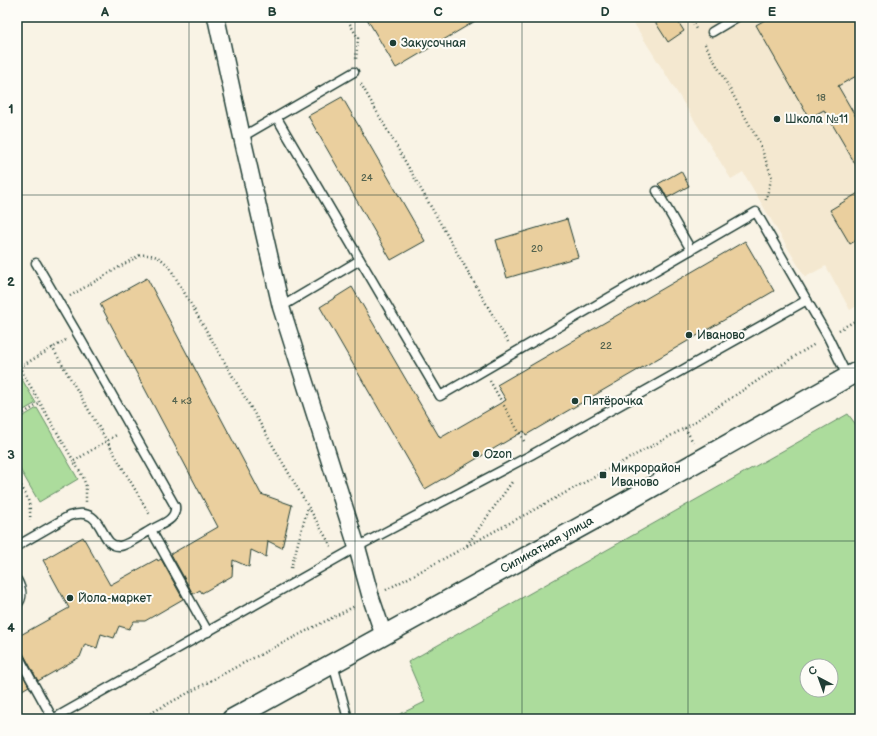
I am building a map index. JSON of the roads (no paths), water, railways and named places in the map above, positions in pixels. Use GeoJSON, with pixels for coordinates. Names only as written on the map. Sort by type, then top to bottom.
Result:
{"type":"FeatureCollection","features":[{"type":"Feature","properties":{"kind":"street"},"geometry":{"type":"LineString","coordinates":[[216,17],[281,307],[384,636]]}},
{"type":"Feature","properties":{"kind":"street","name":"Силикатная улица"},"geometry":{"type":"LineString","coordinates":[[232,719],[622,504],[854,373]]}},
{"type":"Feature","properties":{"kind":"lane"},"geometry":{"type":"LineString","coordinates":[[712,32],[738,17]]}},
{"type":"Feature","properties":{"kind":"lane"},"geometry":{"type":"LineString","coordinates":[[242,137],[354,72]]}},
{"type":"Feature","properties":{"kind":"lane"},"geometry":{"type":"LineString","coordinates":[[277,118],[440,396],[756,212],[828,337],[854,373]]}},
{"type":"Feature","properties":{"kind":"lane"},"geometry":{"type":"LineString","coordinates":[[657,191],[692,250]]}},
{"type":"Feature","properties":{"kind":"lane"},"geometry":{"type":"LineString","coordinates":[[281,307],[360,260]]}},
{"type":"Feature","properties":{"kind":"lane"},"geometry":{"type":"LineString","coordinates":[[17,546],[69,516],[86,514],[96,520],[109,542],[117,546],[125,544],[173,517],[175,512],[174,506],[130,426],[36,263]]}},
{"type":"Feature","properties":{"kind":"lane"},"geometry":{"type":"LineString","coordinates":[[17,654],[53,719],[357,547],[531,455],[807,300]]}},
{"type":"Feature","properties":{"kind":"lane"},"geometry":{"type":"LineString","coordinates":[[154,528],[208,632]]}},
{"type":"Feature","properties":{"kind":"lane"},"geometry":{"type":"LineString","coordinates":[[17,580],[22,590],[21,599],[17,605]]}},
{"type":"Feature","properties":{"kind":"lane"},"geometry":{"type":"LineString","coordinates":[[333,664],[348,719]]}},
{"type":"Feature","properties":{"kind":"place","name":"Закусочная"},"geometry":{"type":"Point","coordinates":[393,43]}},
{"type":"Feature","properties":{"kind":"place","name":"Школа №11"},"geometry":{"type":"Point","coordinates":[777,119]}},
{"type":"Feature","properties":{"kind":"place","name":"Иваново"},"geometry":{"type":"Point","coordinates":[689,335]}},
{"type":"Feature","properties":{"kind":"place","name":"Пятёрочка"},"geometry":{"type":"Point","coordinates":[575,401]}},
{"type":"Feature","properties":{"kind":"place","name":"Ozon"},"geometry":{"type":"Point","coordinates":[476,454]}},
{"type":"Feature","properties":{"kind":"place","name":"Микрорайон Иваново"},"geometry":{"type":"Point","coordinates":[603,475]}},
{"type":"Feature","properties":{"kind":"place","name":"Йола-маркет"},"geometry":{"type":"Point","coordinates":[70,598]}}]}
